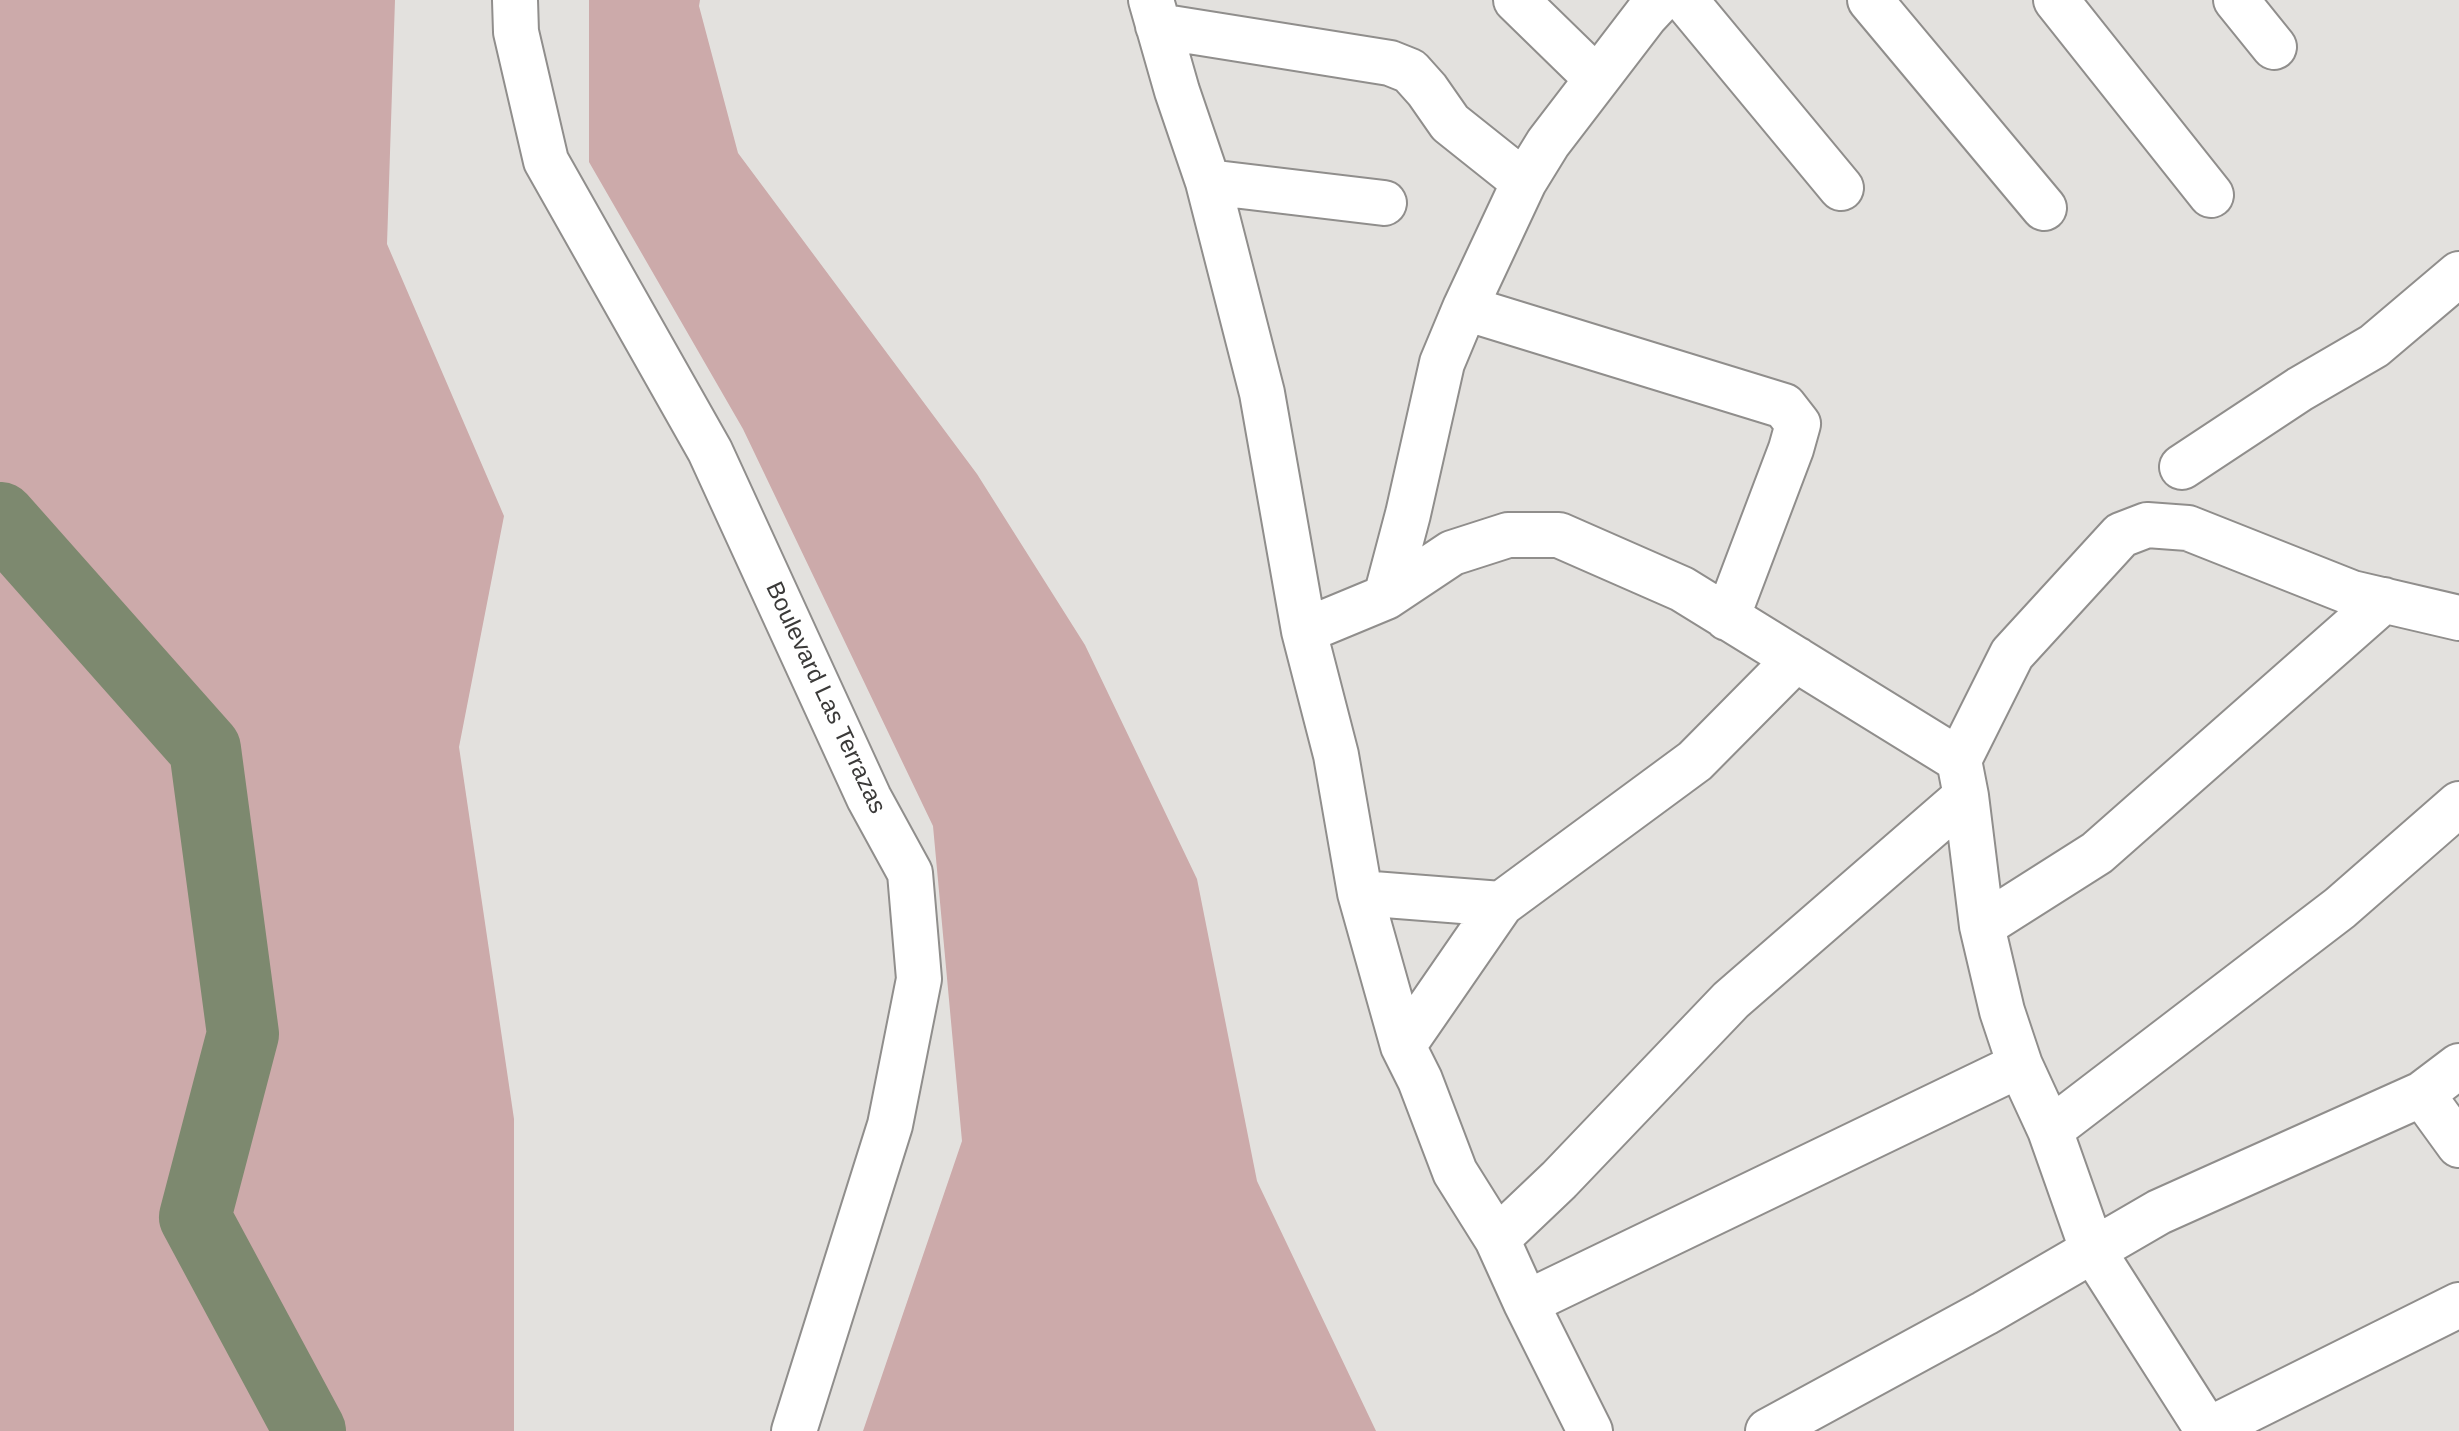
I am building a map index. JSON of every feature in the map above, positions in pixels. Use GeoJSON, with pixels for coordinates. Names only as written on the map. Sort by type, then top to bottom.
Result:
{"type":"FeatureCollection","features":[{"type":"Feature","properties":{"kind":"street","name":"Boulevard Las Terrazas"},"geometry":{"type":"LineString","coordinates":[[515,0],[516,32],[546,161],[710,451],[869,798],[910,873],[919,979],[890,1125],[794,1431]]}},
{"type":"Feature","properties":{"kind":"street"},"geometry":{"type":"LineString","coordinates":[[1516,0],[1597,79]]}},
{"type":"Feature","properties":{"kind":"street"},"geometry":{"type":"LineString","coordinates":[[1386,597],[1442,363],[1465,308],[1524,182],[1548,143],[1660,0]]}},
{"type":"Feature","properties":{"kind":"street"},"geometry":{"type":"LineString","coordinates":[[1685,0],[1841,188]]}},
{"type":"Feature","properties":{"kind":"street"},"geometry":{"type":"LineString","coordinates":[[1870,0],[2044,208]]}},
{"type":"Feature","properties":{"kind":"street"},"geometry":{"type":"LineString","coordinates":[[2056,0],[2211,195]]}},
{"type":"Feature","properties":{"kind":"street"},"geometry":{"type":"LineString","coordinates":[[2236,0],[2274,47]]}},
{"type":"Feature","properties":{"kind":"street"},"geometry":{"type":"LineString","coordinates":[[1524,182],[1450,123],[1410,71],[1390,63],[1154,13],[1208,182],[1262,393],[1304,631],[1336,755],[1360,893],[1403,1046],[1420,1080],[1455,1172],[1497,1239],[1590,1431]]}},
{"type":"Feature","properties":{"kind":"street"},"geometry":{"type":"LineString","coordinates":[[1208,182],[1384,203]]}},
{"type":"Feature","properties":{"kind":"street"},"geometry":{"type":"LineString","coordinates":[[2182,467],[2288,397],[2374,346],[2459,274]]}},
{"type":"Feature","properties":{"kind":"street"},"geometry":{"type":"LineString","coordinates":[[1465,308],[1784,406],[1798,424],[1727,618]]}},
{"type":"Feature","properties":{"kind":"street"},"geometry":{"type":"LineString","coordinates":[[1497,1239],[1559,1180],[1731,1000],[1962,778],[2012,654],[2121,535],[2147,525],[2188,528],[2352,593],[2459,618]]}},
{"type":"Feature","properties":{"kind":"street"},"geometry":{"type":"LineString","coordinates":[[1304,631],[1386,597],[1452,553],[1508,535],[1559,535],[1682,589],[1796,659],[1962,778],[1982,926],[2002,1011],[2020,1065],[2050,1130],[2092,1249],[2208,1431],[2459,1305]]}},
{"type":"Feature","properties":{"kind":"street"},"geometry":{"type":"LineString","coordinates":[[1982,926],[2097,853],[2384,600]]}},
{"type":"Feature","properties":{"kind":"street"},"geometry":{"type":"LineString","coordinates":[[1403,1046],[1501,904],[1695,761],[1796,659]]}},
{"type":"Feature","properties":{"kind":"street"},"geometry":{"type":"LineString","coordinates":[[2050,1130],[2340,908],[2459,804]]}},
{"type":"Feature","properties":{"kind":"street"},"geometry":{"type":"LineString","coordinates":[[1360,893],[1501,904]]}},
{"type":"Feature","properties":{"kind":"street"},"geometry":{"type":"LineString","coordinates":[[1526,1303],[2020,1065]]}},
{"type":"Feature","properties":{"kind":"street"},"geometry":{"type":"LineString","coordinates":[[1768,1431],[1985,1313],[2159,1212],[2422,1094],[2459,1066]]}},
{"type":"Feature","properties":{"kind":"street"},"geometry":{"type":"LineString","coordinates":[[2422,1094],[2459,1145]]}},
{"type":"Feature","properties":{"kind":"shaded area"},"geometry":{"type":"Polygon","coordinates":[[[0,0],[395,0],[387,244],[504,516],[459,747],[514,1119],[514,1431],[0,1431],[0,0]]]}},
{"type":"Feature","properties":{"kind":"shaded area"},"geometry":{"type":"Polygon","coordinates":[[[589,0],[700,0],[699,6],[738,153],[977,474],[1085,645],[1197,879],[1257,1181],[1376,1431],[863,1431],[962,1141],[933,826],[743,429],[589,162],[589,0]]]}},
{"type":"Feature","properties":{"kind":"waterway"},"geometry":{"type":"LineString","coordinates":[[0,518],[205,749],[243,1034],[195,1217],[310,1431]]}}]}
